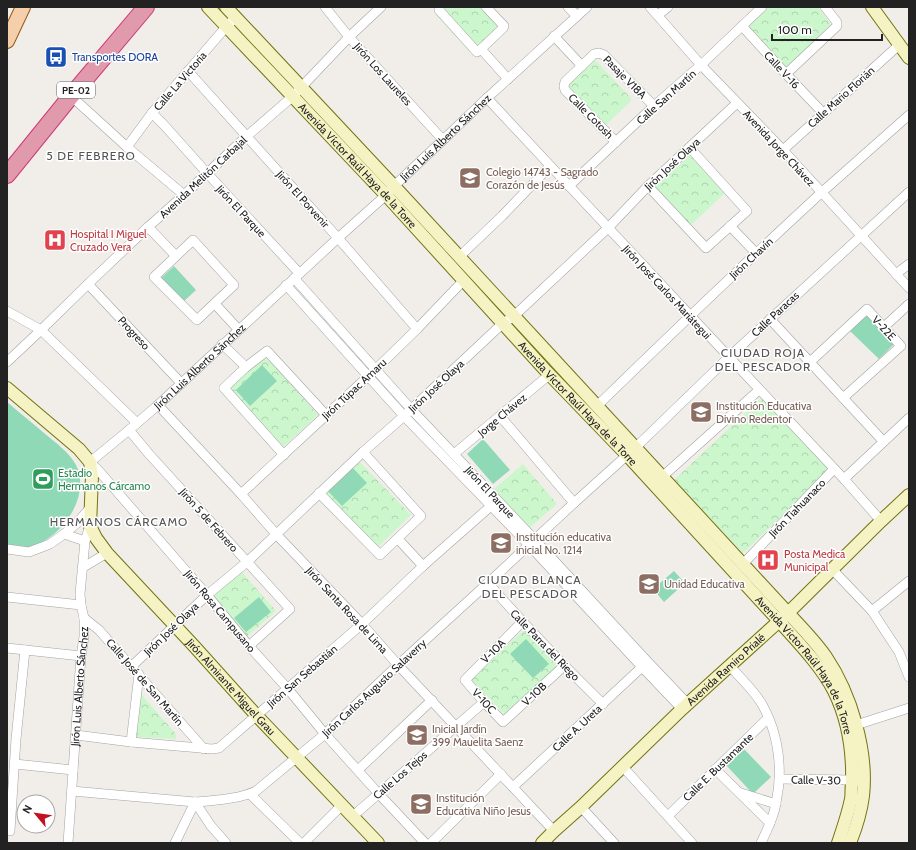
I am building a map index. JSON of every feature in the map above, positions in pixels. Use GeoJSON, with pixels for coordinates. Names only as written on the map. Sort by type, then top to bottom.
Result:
{"type":"FeatureCollection","features":[{"type":"Feature","properties":{"kind":"highway","name":"PE-02"},"geometry":{"type":"LineString","coordinates":[[7,160],[21,140],[133,7]]}},
{"type":"Feature","properties":{"kind":"highway","name":"PE-02"},"geometry":{"type":"LineString","coordinates":[[7,175],[146,7]]}},
{"type":"Feature","properties":{"kind":"main road"},"geometry":{"type":"LineString","coordinates":[[7,42],[23,7]]}},
{"type":"Feature","properties":{"kind":"main road","name":"Avenida Víctor Raúl Haya de la Torre"},"geometry":{"type":"LineString","coordinates":[[208,7],[386,195],[550,375],[631,452],[784,617]]}},
{"type":"Feature","properties":{"kind":"main road","name":"Avenida Víctor Raúl Haya de la Torre"},"geometry":{"type":"LineString","coordinates":[[226,7],[597,406],[631,452],[662,477],[743,564],[784,617],[834,690],[841,709],[851,725],[860,745],[864,780],[863,796],[856,828],[850,843]]}},
{"type":"Feature","properties":{"kind":"main road"},"geometry":{"type":"LineString","coordinates":[[872,7],[905,50]]}},
{"type":"Feature","properties":{"kind":"main road","name":"Jirón Rosa Campusano"},"geometry":{"type":"LineString","coordinates":[[7,388],[79,449],[90,462]]}},
{"type":"Feature","properties":{"kind":"main road","name":"Jirón Luis Alberto Sánchez"},"geometry":{"type":"LineString","coordinates":[[90,462],[92,476],[90,526]]}},
{"type":"Feature","properties":{"kind":"main road","name":"Avenida Ramiro Prialé"},"geometry":{"type":"LineString","coordinates":[[542,843],[685,706],[784,617],[881,521],[909,496]]}},
{"type":"Feature","properties":{"kind":"main road","name":"Jirón Almirante Miguel Grau"},"geometry":{"type":"LineString","coordinates":[[90,526],[96,538],[107,553],[257,716],[378,843]]}},
{"type":"Feature","properties":{"kind":"main road","name":"Avenida Víctor Raúl Haya de la Torre"},"geometry":{"type":"LineString","coordinates":[[838,843],[846,820],[851,797],[852,764],[849,742],[851,725]]}},
{"type":"Feature","properties":{"kind":"street","name":"Jirón Los Laureles"},"geometry":{"type":"LineString","coordinates":[[325,7],[350,37],[443,140]]}},
{"type":"Feature","properties":{"kind":"street","name":"Avenida Melitón Carbajal"},"geometry":{"type":"LineString","coordinates":[[7,362],[148,227],[247,136],[292,97],[301,86],[381,7]]}},
{"type":"Feature","properties":{"kind":"street"},"geometry":{"type":"LineString","coordinates":[[439,7],[439,10],[478,52],[504,26],[486,7]]}},
{"type":"Feature","properties":{"kind":"street"},"geometry":{"type":"LineString","coordinates":[[568,7],[576,16]]}},
{"type":"Feature","properties":{"kind":"street","name":"Jirón Luis Alberto Sánchez"},"geometry":{"type":"LineString","coordinates":[[90,462],[158,405],[238,329],[386,195],[487,98],[587,7]]}},
{"type":"Feature","properties":{"kind":"street","name":"Avenida Jorge Chávez"},"geometry":{"type":"LineString","coordinates":[[650,7],[701,65],[862,235],[909,288]]}},
{"type":"Feature","properties":{"kind":"street"},"geometry":{"type":"LineString","coordinates":[[658,16],[668,7]]}},
{"type":"Feature","properties":{"kind":"street","name":"Calle San Martín"},"geometry":{"type":"LineString","coordinates":[[570,186],[654,106],[701,65],[762,7]]}},
{"type":"Feature","properties":{"kind":"street"},"geometry":{"type":"LineString","coordinates":[[786,74],[837,26],[836,21],[825,7]]}},
{"type":"Feature","properties":{"kind":"street","name":"Calle La Victoria"},"geometry":{"type":"LineString","coordinates":[[127,147],[152,113],[236,17]]}},
{"type":"Feature","properties":{"kind":"street","name":"Calle V-16"},"geometry":{"type":"LineString","coordinates":[[742,26],[823,112]]}},
{"type":"Feature","properties":{"kind":"street"},"geometry":{"type":"LineString","coordinates":[[554,36],[582,66]]}},
{"type":"Feature","properties":{"kind":"street"},"geometry":{"type":"LineString","coordinates":[[481,50],[508,79]]}},
{"type":"Feature","properties":{"kind":"street","name":"Calle Mario Florián"},"geometry":{"type":"LineString","coordinates":[[782,150],[823,112],[905,50]]}},
{"type":"Feature","properties":{"kind":"street","name":"Pasaje V18A"},"geometry":{"type":"LineString","coordinates":[[582,66],[594,54],[599,53],[604,55],[654,106]]}},
{"type":"Feature","properties":{"kind":"street","name":"Calle Cotosh"},"geometry":{"type":"LineString","coordinates":[[582,66],[565,82],[565,90],[616,142]]}},
{"type":"Feature","properties":{"kind":"street","name":"Jirón El Porvenir"},"geometry":{"type":"LineString","coordinates":[[188,71],[338,238],[417,329]]}},
{"type":"Feature","properties":{"kind":"street"},"geometry":{"type":"LineString","coordinates":[[71,96],[127,147],[184,195]]}},
{"type":"Feature","properties":{"kind":"street","name":"Jirón José Carlos Mariátegui"},"geometry":{"type":"LineString","coordinates":[[487,98],[728,357],[844,479],[881,521]]}},
{"type":"Feature","properties":{"kind":"street","name":"Jirón José Olaya"},"geometry":{"type":"LineString","coordinates":[[132,666],[207,595],[247,562],[363,452],[502,324],[514,316],[608,228],[648,186],[737,103]]}},
{"type":"Feature","properties":{"kind":"street","name":"Jirón El Parque"},"geometry":{"type":"LineString","coordinates":[[152,113],[175,136],[296,276],[375,370],[408,412],[491,506],[532,543],[636,650],[685,706]]}},
{"type":"Feature","properties":{"kind":"street","name":"Jirón Chavín"},"geometry":{"type":"LineString","coordinates":[[597,406],[756,253],[909,115]]}},
{"type":"Feature","properties":{"kind":"street"},"geometry":{"type":"LineString","coordinates":[[648,186],[706,248],[747,211],[690,148]]}},
{"type":"Feature","properties":{"kind":"street"},"geometry":{"type":"LineString","coordinates":[[459,257],[502,216],[550,166]]}},
{"type":"Feature","properties":{"kind":"street","name":"Calle Paracas"},"geometry":{"type":"LineString","coordinates":[[631,452],[728,357],[909,192]]}},
{"type":"Feature","properties":{"kind":"street"},"geometry":{"type":"LineString","coordinates":[[730,226],[756,253]]}},
{"type":"Feature","properties":{"kind":"street"},"geometry":{"type":"LineString","coordinates":[[148,227],[176,256]]}},
{"type":"Feature","properties":{"kind":"street"},"geometry":{"type":"LineString","coordinates":[[193,240],[234,284],[215,304],[197,320],[154,277],[193,240]]}},
{"type":"Feature","properties":{"kind":"street"},"geometry":{"type":"LineString","coordinates":[[896,274],[909,264]]}},
{"type":"Feature","properties":{"kind":"street","name":"Jirón Túpac Amaru"},"geometry":{"type":"LineString","coordinates":[[241,494],[368,377],[463,281]]}},
{"type":"Feature","properties":{"kind":"street","name":"Progreso"},"geometry":{"type":"LineString","coordinates":[[88,284],[181,383]]}},
{"type":"Feature","properties":{"kind":"street","name":"Jirón El Parque"},"geometry":{"type":"LineString","coordinates":[[286,285],[368,377],[454,454],[642,667],[685,706]]}},
{"type":"Feature","properties":{"kind":"street"},"geometry":{"type":"LineString","coordinates":[[215,304],[238,329]]}},
{"type":"Feature","properties":{"kind":"street"},"geometry":{"type":"LineString","coordinates":[[884,327],[909,304]]}},
{"type":"Feature","properties":{"kind":"street","name":"V-22E"},"geometry":{"type":"LineString","coordinates":[[810,362],[867,309],[901,346],[844,398]]}},
{"type":"Feature","properties":{"kind":"street"},"geometry":{"type":"LineString","coordinates":[[7,311],[41,330],[137,423]]}},
{"type":"Feature","properties":{"kind":"street"},"geometry":{"type":"LineString","coordinates":[[770,319],[883,442]]}},
{"type":"Feature","properties":{"kind":"street"},"geometry":{"type":"LineString","coordinates":[[222,344],[246,367]]}},
{"type":"Feature","properties":{"kind":"street"},"geometry":{"type":"LineString","coordinates":[[284,455],[224,388],[246,367],[266,351],[326,415]]}},
{"type":"Feature","properties":{"kind":"street","name":"Jorge Chávez"},"geometry":{"type":"LineString","coordinates":[[454,454],[550,375]]}},
{"type":"Feature","properties":{"kind":"street"},"geometry":{"type":"LineString","coordinates":[[662,477],[759,390]]}},
{"type":"Feature","properties":{"kind":"street","name":"Jirón Santa Rosa de Lima"},"geometry":{"type":"LineString","coordinates":[[158,405],[276,534],[362,624],[398,665],[457,726],[554,831]]}},
{"type":"Feature","properties":{"kind":"street"},"geometry":{"type":"LineString","coordinates":[[500,416],[574,503]]}},
{"type":"Feature","properties":{"kind":"street"},"geometry":{"type":"LineString","coordinates":[[844,479],[909,418]]}},
{"type":"Feature","properties":{"kind":"street","name":"Jirón 5 de Febrero"},"geometry":{"type":"LineString","coordinates":[[129,430],[290,609],[249,646]]}},
{"type":"Feature","properties":{"kind":"street"},"geometry":{"type":"LineString","coordinates":[[320,493],[380,555],[398,539],[421,516],[363,452]]}},
{"type":"Feature","properties":{"kind":"street","name":"Jirón Carlos Augusto Salaverry"},"geometry":{"type":"LineString","coordinates":[[72,791],[195,802],[226,799],[250,794],[325,734],[398,665],[631,452]]}},
{"type":"Feature","properties":{"kind":"street","name":"Jirón Rosa Campusano"},"geometry":{"type":"LineString","coordinates":[[90,462],[207,595],[325,734],[425,843]]}},
{"type":"Feature","properties":{"kind":"street","name":"Jirón Tiahuanaco"},"geometry":{"type":"LineString","coordinates":[[743,564],[834,469]]}},
{"type":"Feature","properties":{"kind":"street","name":"Jirón San Sebastián"},"geometry":{"type":"LineString","coordinates":[[76,735],[204,749],[219,748],[362,624],[423,566],[491,506]]}},
{"type":"Feature","properties":{"kind":"street"},"geometry":{"type":"LineString","coordinates":[[7,549],[29,552],[50,544],[76,524],[90,508]]}},
{"type":"Feature","properties":{"kind":"street","name":"Jirón Luis Alberto Sánchez"},"geometry":{"type":"LineString","coordinates":[[68,843],[84,637],[84,618],[80,605],[82,568],[85,541],[90,526]]}},
{"type":"Feature","properties":{"kind":"street"},"geometry":{"type":"LineString","coordinates":[[64,534],[85,541]]}},
{"type":"Feature","properties":{"kind":"street"},"geometry":{"type":"LineString","coordinates":[[398,539],[423,566]]}},
{"type":"Feature","properties":{"kind":"street"},"geometry":{"type":"LineString","coordinates":[[82,568],[107,553]]}},
{"type":"Feature","properties":{"kind":"street"},"geometry":{"type":"LineString","coordinates":[[832,569],[872,611],[899,652],[909,677]]}},
{"type":"Feature","properties":{"kind":"street"},"geometry":{"type":"LineString","coordinates":[[872,611],[909,580]]}},
{"type":"Feature","properties":{"kind":"street","name":"Calle Parra del Riego"},"geometry":{"type":"LineString","coordinates":[[488,584],[564,666],[603,704]]}},
{"type":"Feature","properties":{"kind":"street"},"geometry":{"type":"LineString","coordinates":[[7,597],[80,605]]}},
{"type":"Feature","properties":{"kind":"street","name":"Calle José de San Martín"},"geometry":{"type":"LineString","coordinates":[[84,618],[99,630],[132,666],[204,749]]}},
{"type":"Feature","properties":{"kind":"street","name":"V-10A"},"geometry":{"type":"LineString","coordinates":[[464,680],[522,622]]}},
{"type":"Feature","properties":{"kind":"street"},"geometry":{"type":"LineString","coordinates":[[7,648],[82,656]]}},
{"type":"Feature","properties":{"kind":"street"},"geometry":{"type":"LineString","coordinates":[[10,831],[15,764],[12,739],[25,650]]}},
{"type":"Feature","properties":{"kind":"street","name":"V-10B"},"geometry":{"type":"LineString","coordinates":[[504,722],[564,666]]}},
{"type":"Feature","properties":{"kind":"street"},"geometry":{"type":"LineString","coordinates":[[730,666],[763,706],[777,749],[780,779],[776,804],[770,823],[761,843]]}},
{"type":"Feature","properties":{"kind":"street","name":"Calle A. Ureta"},"geometry":{"type":"LineString","coordinates":[[513,787],[642,667]]}},
{"type":"Feature","properties":{"kind":"street"},"geometry":{"type":"LineString","coordinates":[[131,742],[139,674]]}},
{"type":"Feature","properties":{"kind":"street","name":"V-10C"},"geometry":{"type":"LineString","coordinates":[[464,680],[504,722]]}},
{"type":"Feature","properties":{"kind":"street"},"geometry":{"type":"LineString","coordinates":[[358,770],[432,700]]}},
{"type":"Feature","properties":{"kind":"street","name":"Calle Los Tejos"},"geometry":{"type":"LineString","coordinates":[[353,816],[484,702]]}},
{"type":"Feature","properties":{"kind":"street"},"geometry":{"type":"LineString","coordinates":[[851,725],[909,708]]}},
{"type":"Feature","properties":{"kind":"street","name":"Calle E. Bustamante"},"geometry":{"type":"LineString","coordinates":[[668,816],[768,718]]}},
{"type":"Feature","properties":{"kind":"street"},"geometry":{"type":"LineString","coordinates":[[15,764],[73,770]]}},
{"type":"Feature","properties":{"kind":"street"},"geometry":{"type":"LineString","coordinates":[[623,767],[692,843]]}},
{"type":"Feature","properties":{"kind":"street"},"geometry":{"type":"LineString","coordinates":[[715,769],[770,823]]}},
{"type":"Feature","properties":{"kind":"street"},"geometry":{"type":"LineString","coordinates":[[431,843],[501,774]]}},
{"type":"Feature","properties":{"kind":"street","name":"Calle V-30"},"geometry":{"type":"LineString","coordinates":[[780,779],[852,780]]}},
{"type":"Feature","properties":{"kind":"street"},"geometry":{"type":"LineString","coordinates":[[739,792],[776,804]]}},
{"type":"Feature","properties":{"kind":"street"},"geometry":{"type":"LineString","coordinates":[[250,794],[300,843]]}},
{"type":"Feature","properties":{"kind":"street"},"geometry":{"type":"LineString","coordinates":[[176,843],[195,802]]}},
{"type":"Feature","properties":{"kind":"street"},"geometry":{"type":"LineString","coordinates":[[195,802],[211,826],[226,843]]}},
{"type":"Feature","properties":{"kind":"street"},"geometry":{"type":"LineString","coordinates":[[304,843],[342,805]]}},
{"type":"Feature","properties":{"kind":"street"},"geometry":{"type":"LineString","coordinates":[[581,807],[614,843]]}},
{"type":"Feature","properties":{"kind":"green space"},"geometry":{"type":"Polygon","coordinates":[[[445,7],[481,7],[499,27],[471,53],[436,15],[445,7]]]}},
{"type":"Feature","properties":{"kind":"green space"},"geometry":{"type":"Polygon","coordinates":[[[769,7],[818,7],[830,23],[830,25],[785,69],[748,27],[769,7]]]}},
{"type":"Feature","properties":{"kind":"green space"},"geometry":{"type":"Polygon","coordinates":[[[593,61],[596,61],[631,98],[631,101],[606,125],[604,125],[567,88],[567,85],[593,61]]]}},
{"type":"Feature","properties":{"kind":"green space"},"geometry":{"type":"Polygon","coordinates":[[[691,154],[725,193],[692,224],[687,224],[656,190],[656,186],[691,154]]]}},
{"type":"Feature","properties":{"kind":"green space"},"geometry":{"type":"Polygon","coordinates":[[[174,266],[196,290],[182,303],[160,279],[174,266]]]}},
{"type":"Feature","properties":{"kind":"green space"},"geometry":{"type":"Polygon","coordinates":[[[866,315],[895,343],[879,359],[850,331],[866,315]]]}},
{"type":"Feature","properties":{"kind":"green space"},"geometry":{"type":"Polygon","coordinates":[[[262,358],[271,362],[318,415],[282,448],[232,394],[230,388],[231,385],[262,358]]]}},
{"type":"Feature","properties":{"kind":"green space"},"geometry":{"type":"Polygon","coordinates":[[[262,365],[277,381],[250,406],[236,390],[262,365]]]}},
{"type":"Feature","properties":{"kind":"green space"},"geometry":{"type":"Polygon","coordinates":[[[761,398],[830,470],[743,553],[674,480],[761,398]]]}},
{"type":"Feature","properties":{"kind":"green space","name":"Estadio Hermanos Cárcamo"},"geometry":{"type":"Polygon","coordinates":[[[7,402],[66,452],[76,465],[80,477],[80,490],[70,516],[51,536],[40,543],[28,547],[7,545],[7,402]]]}},
{"type":"Feature","properties":{"kind":"green space"},"geometry":{"type":"Polygon","coordinates":[[[483,439],[510,470],[493,484],[467,454],[483,439]]]}},
{"type":"Feature","properties":{"kind":"green space"},"geometry":{"type":"Polygon","coordinates":[[[357,459],[411,515],[377,548],[322,492],[357,459]]]}},
{"type":"Feature","properties":{"kind":"green space"},"geometry":{"type":"Polygon","coordinates":[[[523,464],[557,504],[528,529],[494,489],[523,464]]]}},
{"type":"Feature","properties":{"kind":"green space"},"geometry":{"type":"Polygon","coordinates":[[[352,467],[367,483],[342,506],[327,490],[352,467]]]}},
{"type":"Feature","properties":{"kind":"green space"},"geometry":{"type":"Polygon","coordinates":[[[241,571],[276,611],[245,638],[212,597],[241,571]]]}},
{"type":"Feature","properties":{"kind":"green space"},"geometry":{"type":"Polygon","coordinates":[[[674,571],[685,583],[664,602],[653,589],[674,571]]]}},
{"type":"Feature","properties":{"kind":"green space"},"geometry":{"type":"Polygon","coordinates":[[[259,597],[271,612],[246,632],[234,618],[259,597]]]}},
{"type":"Feature","properties":{"kind":"green space"},"geometry":{"type":"Polygon","coordinates":[[[524,630],[557,666],[505,715],[471,679],[524,630]]]}},
{"type":"Feature","properties":{"kind":"green space"},"geometry":{"type":"Polygon","coordinates":[[[526,639],[549,664],[533,678],[510,654],[526,639]]]}},
{"type":"Feature","properties":{"kind":"green space"},"geometry":{"type":"Polygon","coordinates":[[[141,694],[176,734],[176,739],[137,737],[135,733],[137,695],[141,694]]]}},
{"type":"Feature","properties":{"kind":"green space"},"geometry":{"type":"Polygon","coordinates":[[[743,748],[771,777],[753,794],[726,765],[743,748]]]}},
{"type":"Feature","properties":{"kind":"place","name":"Transportes DORA"},"geometry":{"type":"Point","coordinates":[56,57]}},
{"type":"Feature","properties":{"kind":"place","name":"Colegio 14743 - Sagrado Corazón de Jesús"},"geometry":{"type":"Point","coordinates":[470,178]}},
{"type":"Feature","properties":{"kind":"place","name":"Hospital I Miguel Cruzado Vera"},"geometry":{"type":"Point","coordinates":[55,240]}},
{"type":"Feature","properties":{"kind":"place","name":"Institución Educativa Divino Redentor"},"geometry":{"type":"Point","coordinates":[701,412]}},
{"type":"Feature","properties":{"kind":"place","name":"Estadio Hermanos Cárcamo"},"geometry":{"type":"Point","coordinates":[43,479]}},
{"type":"Feature","properties":{"kind":"place","name":"Institución educativa inicial No. 1214"},"geometry":{"type":"Point","coordinates":[501,543]}},
{"type":"Feature","properties":{"kind":"place","name":"Posta Medica Municipal"},"geometry":{"type":"Point","coordinates":[768,560]}},
{"type":"Feature","properties":{"kind":"place","name":"Unidad Educativa"},"geometry":{"type":"Point","coordinates":[649,584]}},
{"type":"Feature","properties":{"kind":"place","name":"Inicial Jardín 399 Mauelita Saenz"},"geometry":{"type":"Point","coordinates":[417,735]}},
{"type":"Feature","properties":{"kind":"place","name":"Institución Educativa Niño Jesus"},"geometry":{"type":"Point","coordinates":[421,804]}},
{"type":"Feature","properties":{"kind":"district","name":"5 DE FEBRERO"},"geometry":{"type":"Point","coordinates":[91,156]}},
{"type":"Feature","properties":{"kind":"district","name":"CIUDAD ROJA DEL PESCADOR"},"geometry":{"type":"Point","coordinates":[763,360]}},
{"type":"Feature","properties":{"kind":"district","name":"HERMANOS CÁRCAMO"},"geometry":{"type":"Point","coordinates":[119,522]}},
{"type":"Feature","properties":{"kind":"district","name":"CIUDAD BLANCA DEL PESCADOR"},"geometry":{"type":"Point","coordinates":[530,587]}}]}
